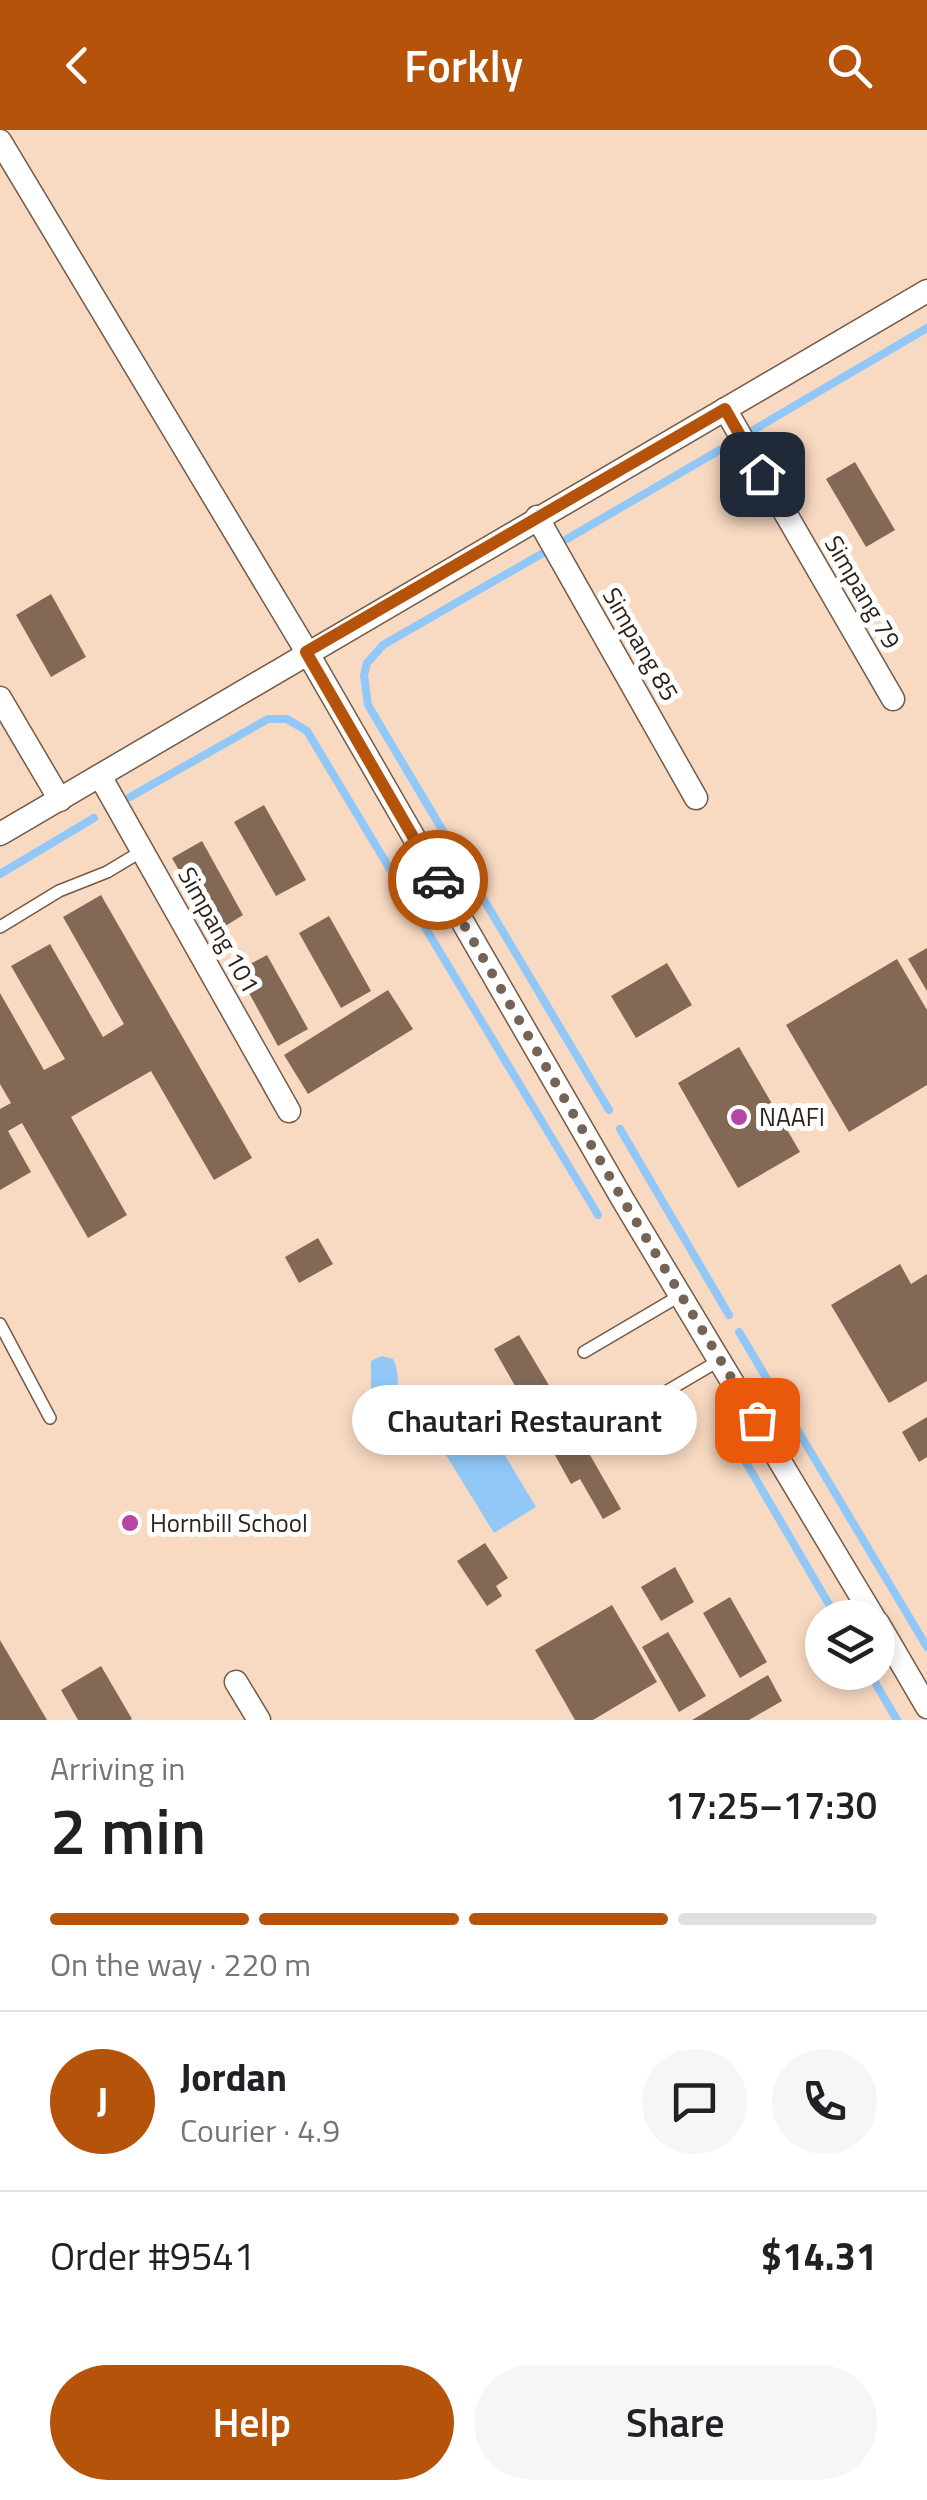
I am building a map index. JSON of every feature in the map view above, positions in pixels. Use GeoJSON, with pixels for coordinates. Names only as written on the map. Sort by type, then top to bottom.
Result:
{"type":"FeatureCollection","features":[{"type":"Feature","properties":{"kind":"street"},"geometry":{"type":"LineString","coordinates":[[0,141],[864,1600]]}},
{"type":"Feature","properties":{"kind":"street"},"geometry":{"type":"LineString","coordinates":[[0,834],[927,291]]}},
{"type":"Feature","properties":{"kind":"street","name":"Simpang 79"},"geometry":{"type":"LineString","coordinates":[[725,409],[893,699]]}},
{"type":"Feature","properties":{"kind":"street","name":"Simpang 85"},"geometry":{"type":"LineString","coordinates":[[538,518],[696,798]]}},
{"type":"Feature","properties":{"kind":"street"},"geometry":{"type":"LineString","coordinates":[[0,698],[60,800]]}},
{"type":"Feature","properties":{"kind":"street","name":"Simpang 101"},"geometry":{"type":"LineString","coordinates":[[100,776],[289,1112]]}},
{"type":"Feature","properties":{"kind":"street"},"geometry":{"type":"LineString","coordinates":[[895,1652],[927,1707]]}},
{"type":"Feature","properties":{"kind":"street"},"geometry":{"type":"LineString","coordinates":[[236,1682],[259,1720]]}},
{"type":"Feature","properties":{"kind":"lane"},"geometry":{"type":"LineString","coordinates":[[0,927],[59,890],[108,872],[142,851]]}},
{"type":"Feature","properties":{"kind":"lane"},"geometry":{"type":"LineString","coordinates":[[584,1352],[681,1295]]}},
{"type":"Feature","properties":{"kind":"lane"},"geometry":{"type":"LineString","coordinates":[[0,1324],[50,1418]]}},
{"type":"Feature","properties":{"kind":"lane"},"geometry":{"type":"LineString","coordinates":[[623,1417],[720,1360]]}},
{"type":"Feature","properties":{"kind":"water"},"geometry":{"type":"Polygon","coordinates":[[[382,1356],[393,1359],[398,1386],[391,1414],[378,1417],[371,1410],[371,1361],[382,1356]]]}},
{"type":"Feature","properties":{"kind":"water"},"geometry":{"type":"Polygon","coordinates":[[[489,1429],[536,1507],[494,1533],[446,1455],[489,1429]]]}},
{"type":"Feature","properties":{"kind":"building"},"geometry":{"type":"Polygon","coordinates":[[[855,462],[895,530],[866,547],[826,479],[855,462]]]}},
{"type":"Feature","properties":{"kind":"building"},"geometry":{"type":"Polygon","coordinates":[[[51,594],[86,657],[51,677],[16,615],[51,594]]]}},
{"type":"Feature","properties":{"kind":"building"},"geometry":{"type":"Polygon","coordinates":[[[264,805],[306,880],[276,896],[234,822],[264,805]]]}},
{"type":"Feature","properties":{"kind":"building"},"geometry":{"type":"Polygon","coordinates":[[[202,841],[243,915],[214,933],[172,858],[202,841]]]}},
{"type":"Feature","properties":{"kind":"building"},"geometry":{"type":"Polygon","coordinates":[[[101,895],[252,1158],[214,1180],[151,1071],[71,1117],[127,1215],[88,1238],[22,1123],[8,1131],[31,1172],[0,1190],[0,1109],[11,1103],[0,1084],[0,993],[44,1070],[65,1059],[11,966],[50,944],[103,1037],[124,1024],[63,917],[101,895]]]}},
{"type":"Feature","properties":{"kind":"building"},"geometry":{"type":"Polygon","coordinates":[[[329,916],[371,991],[341,1008],[299,933],[329,916]]]}},
{"type":"Feature","properties":{"kind":"building"},"geometry":{"type":"Polygon","coordinates":[[[927,948],[927,991],[908,959],[927,948]]]}},
{"type":"Feature","properties":{"kind":"building"},"geometry":{"type":"Polygon","coordinates":[[[267,955],[308,1029],[278,1046],[237,971],[267,955]]]}},
{"type":"Feature","properties":{"kind":"building"},"geometry":{"type":"Polygon","coordinates":[[[897,959],[927,1010],[927,1085],[849,1132],[786,1025],[897,959]]]}},
{"type":"Feature","properties":{"kind":"building"},"geometry":{"type":"Polygon","coordinates":[[[667,963],[692,1005],[636,1038],[611,996],[667,963]]]}},
{"type":"Feature","properties":{"kind":"building"},"geometry":{"type":"Polygon","coordinates":[[[388,990],[413,1029],[308,1094],[284,1055],[388,990]]]}},
{"type":"Feature","properties":{"kind":"building","name":"NAAFI"},"geometry":{"type":"Polygon","coordinates":[[[739,1047],[800,1152],[738,1188],[678,1083],[739,1047]]]}},
{"type":"Feature","properties":{"kind":"building"},"geometry":{"type":"Polygon","coordinates":[[[318,1238],[333,1264],[299,1283],[285,1257],[318,1238]]]}},
{"type":"Feature","properties":{"kind":"building"},"geometry":{"type":"Polygon","coordinates":[[[900,1264],[911,1284],[927,1274],[927,1381],[889,1403],[831,1305],[900,1264]]]}},
{"type":"Feature","properties":{"kind":"building"},"geometry":{"type":"Polygon","coordinates":[[[519,1335],[556,1397],[530,1412],[494,1349],[519,1335]]]}},
{"type":"Feature","properties":{"kind":"building"},"geometry":{"type":"Polygon","coordinates":[[[927,1417],[927,1457],[919,1462],[902,1432],[927,1417]]]}},
{"type":"Feature","properties":{"kind":"building"},"geometry":{"type":"Polygon","coordinates":[[[571,1422],[621,1509],[603,1519],[580,1479],[571,1484],[545,1437],[571,1422]]]}},
{"type":"Feature","properties":{"kind":"building"},"geometry":{"type":"Polygon","coordinates":[[[485,1543],[508,1578],[496,1586],[502,1596],[487,1606],[457,1561],[485,1543]]]}},
{"type":"Feature","properties":{"kind":"building"},"geometry":{"type":"Polygon","coordinates":[[[675,1567],[694,1602],[661,1621],[641,1587],[675,1567]]]}},
{"type":"Feature","properties":{"kind":"building"},"geometry":{"type":"Polygon","coordinates":[[[730,1597],[767,1662],[740,1678],[703,1613],[730,1597]]]}},
{"type":"Feature","properties":{"kind":"building"},"geometry":{"type":"Polygon","coordinates":[[[612,1605],[657,1682],[593,1720],[575,1720],[535,1650],[612,1605]]]}},
{"type":"Feature","properties":{"kind":"building"},"geometry":{"type":"Polygon","coordinates":[[[668,1632],[706,1696],[679,1712],[642,1647],[668,1632]]]}},
{"type":"Feature","properties":{"kind":"building"},"geometry":{"type":"Polygon","coordinates":[[[0,1640],[47,1720],[0,1720],[0,1640]]]}},
{"type":"Feature","properties":{"kind":"building"},"geometry":{"type":"Polygon","coordinates":[[[101,1666],[132,1719],[78,1720],[61,1690],[101,1666]]]}},
{"type":"Feature","properties":{"kind":"building"},"geometry":{"type":"Polygon","coordinates":[[[768,1675],[782,1701],[749,1720],[692,1720],[768,1675]]]}},
{"type":"Feature","properties":{"kind":"waterway"},"geometry":{"type":"LineString","coordinates":[[750,432],[927,328]]}},
{"type":"Feature","properties":{"kind":"waterway"},"geometry":{"type":"LineString","coordinates":[[567,539],[730,444]]}},
{"type":"Feature","properties":{"kind":"waterway"},"geometry":{"type":"LineString","coordinates":[[543,553],[383,645],[367,663],[364,675],[368,705],[609,1110]]}},
{"type":"Feature","properties":{"kind":"waterway"},"geometry":{"type":"LineString","coordinates":[[130,797],[268,719],[287,719],[307,731],[598,1215]]}},
{"type":"Feature","properties":{"kind":"waterway"},"geometry":{"type":"LineString","coordinates":[[0,874],[94,818]]}},
{"type":"Feature","properties":{"kind":"waterway"},"geometry":{"type":"LineString","coordinates":[[620,1129],[729,1315]]}},
{"type":"Feature","properties":{"kind":"waterway"},"geometry":{"type":"LineString","coordinates":[[739,1332],[927,1647]]}},
{"type":"Feature","properties":{"kind":"waterway"},"geometry":{"type":"LineString","coordinates":[[730,1435],[826,1600]]}},
{"type":"Feature","properties":{"kind":"waterway"},"geometry":{"type":"LineString","coordinates":[[880,1690],[897,1720]]}},
{"type":"Feature","properties":{"kind":"way so far"},"geometry":{"type":"LineString","coordinates":[[438,880],[623,1200],[757,1420]]}},
{"type":"Feature","properties":{"kind":"place","name":"NAAFI"},"geometry":{"type":"Point","coordinates":[739,1117]}},
{"type":"Feature","properties":{"kind":"place","name":"Chautari Restaurant"},"geometry":{"type":"Point","coordinates":[757,1420]}},
{"type":"Feature","properties":{"kind":"place","name":"Hornbill School"},"geometry":{"type":"Point","coordinates":[130,1523]}},
{"type":"Feature","properties":{"kind":"route"},"geometry":{"type":"LineString","coordinates":[[438,880],[306,652],[725,409],[762,474]]}}]}
